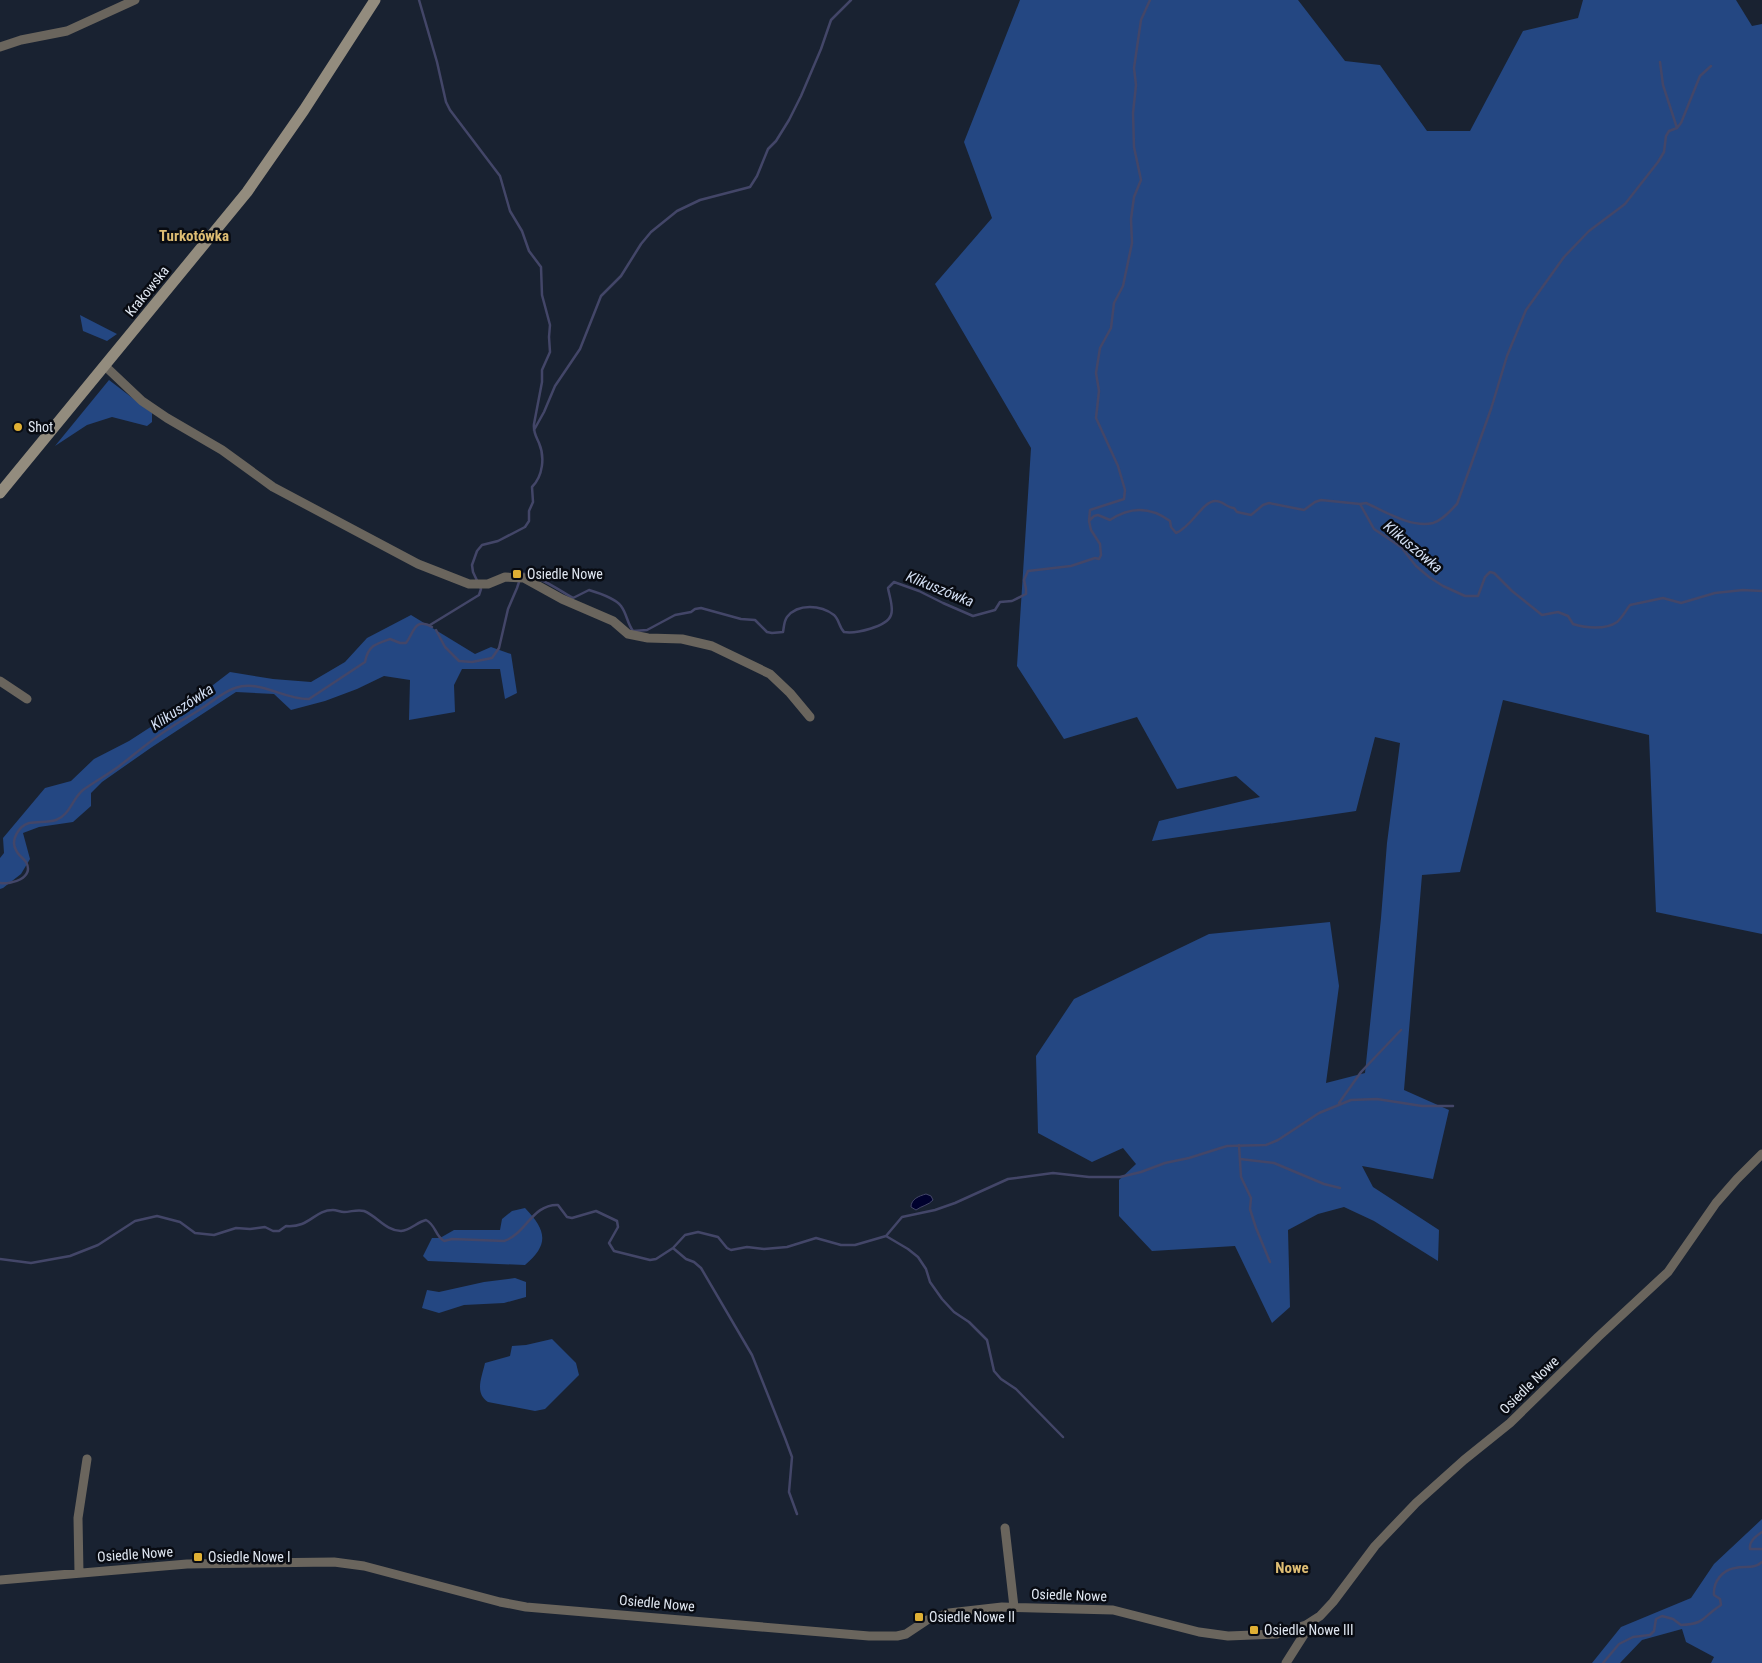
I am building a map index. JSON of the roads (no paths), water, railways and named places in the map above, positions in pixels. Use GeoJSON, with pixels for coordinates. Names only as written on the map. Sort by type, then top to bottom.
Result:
{"type":"FeatureCollection","features":[{"type":"Feature","properties":{"kind":"main road","name":"Krakowska"},"geometry":{"type":"LineString","coordinates":[[1,491],[247,192],[304,110],[375,0]]}},
{"type":"Feature","properties":{"kind":"street"},"geometry":{"type":"LineString","coordinates":[[0,46],[67,31],[135,0]]}},
{"type":"Feature","properties":{"kind":"street"},"geometry":{"type":"LineString","coordinates":[[105,366],[142,401],[166,418],[222,450],[273,487],[418,564],[461,582],[480,585],[505,577],[524,578],[562,599],[613,621],[628,634],[648,638],[682,639],[712,646],[770,674],[790,693],[810,717]]}},
{"type":"Feature","properties":{"kind":"street"},"geometry":{"type":"LineString","coordinates":[[0,681],[27,699]]}},
{"type":"Feature","properties":{"kind":"street","name":"Osiedle Nowe"},"geometry":{"type":"LineString","coordinates":[[0,1580],[187,1564],[349,1563],[500,1602],[526,1606],[869,1636],[897,1636],[906,1634],[927,1620],[960,1611],[988,1607],[1113,1610],[1199,1632],[1228,1636],[1277,1634],[1306,1625],[1320,1616],[1333,1602],[1374,1546],[1416,1503],[1464,1460],[1510,1423],[1668,1272],[1716,1203],[1736,1179],[1762,1154]]}},
{"type":"Feature","properties":{"kind":"street"},"geometry":{"type":"LineString","coordinates":[[79,1573],[78,1518],[87,1459]]}},
{"type":"Feature","properties":{"kind":"street"},"geometry":{"type":"LineString","coordinates":[[1005,1528],[1014,1607]]}},
{"type":"Feature","properties":{"kind":"street","name":"Osiedle Nowe"},"geometry":{"type":"LineString","coordinates":[[1286,1663],[1304,1633],[1306,1625]]}},
{"type":"Feature","properties":{"kind":"waterway"},"geometry":{"type":"LineString","coordinates":[[419,0],[437,62],[446,102],[500,176],[510,211],[522,231],[529,251],[541,267],[542,295],[550,325],[550,352],[542,370],[542,382],[534,427],[541,448],[542,466],[539,477],[532,487],[533,502],[529,511],[529,521],[525,527],[498,541],[482,545],[477,551],[472,565],[473,572],[481,589],[479,595],[430,625]]}},
{"type":"Feature","properties":{"kind":"waterway"},"geometry":{"type":"LineString","coordinates":[[534,430],[555,386],[580,349],[601,296],[621,276],[641,244],[651,232],[677,211],[700,200],[750,187],[757,176],[768,149],[776,141],[801,96],[831,20],[851,0]]}},
{"type":"Feature","properties":{"kind":"waterway"},"geometry":{"type":"LineString","coordinates":[[1089,521],[1090,510],[1124,499],[1125,490],[1118,466],[1096,418],[1099,391],[1096,373],[1100,348],[1111,328],[1114,303],[1123,286],[1132,243],[1131,219],[1134,197],[1141,180],[1134,147],[1133,113],[1136,85],[1134,68],[1141,20],[1150,0]]}},
{"type":"Feature","properties":{"kind":"waterway"},"geometry":{"type":"LineString","coordinates":[[1360,504],[1366,503],[1407,521],[1425,524],[1440,520],[1457,504],[1491,409],[1507,356],[1526,310],[1564,257],[1589,231],[1625,204],[1658,162],[1664,152],[1666,136],[1669,131],[1677,128],[1663,85],[1660,62]]}},
{"type":"Feature","properties":{"kind":"waterway"},"geometry":{"type":"LineString","coordinates":[[1677,128],[1681,123],[1700,76],[1711,66]]}},
{"type":"Feature","properties":{"kind":"waterway","name":"Klikuszówka"},"geometry":{"type":"LineString","coordinates":[[522,574],[539,579],[573,598],[589,590],[611,598],[621,606],[633,631],[647,630],[675,615],[701,608],[741,619],[755,620],[767,632],[783,632],[786,619],[792,612],[797,609],[810,607],[823,609],[834,615],[844,632],[855,632],[870,629],[884,623],[888,619],[892,609],[888,588],[894,582],[919,591],[973,616],[995,610],[1000,602],[1012,601],[1026,594],[1024,580],[1028,571],[1071,566],[1095,558],[1099,559],[1101,555],[1100,544],[1091,530],[1089,521],[1094,516],[1098,515],[1110,520],[1133,510],[1148,511],[1163,516],[1170,521],[1171,527],[1176,533],[1182,530],[1211,502],[1218,501],[1234,508],[1237,512],[1251,515],[1263,505],[1269,503],[1304,510],[1321,500],[1360,504],[1374,529],[1401,547],[1416,566],[1443,586],[1465,596],[1478,596],[1485,577],[1490,572],[1494,573],[1512,591],[1542,615],[1558,612],[1568,616],[1573,624],[1589,627],[1612,625],[1619,620],[1630,605],[1663,598],[1681,603],[1715,593],[1743,590],[1762,591]]}},
{"type":"Feature","properties":{"kind":"waterway","name":"Klikuszówka"},"geometry":{"type":"LineString","coordinates":[[436,630],[445,647],[459,661],[472,662],[492,658],[499,648],[508,609],[519,582]]}},
{"type":"Feature","properties":{"kind":"waterway","name":"Klikuszówka"},"geometry":{"type":"LineString","coordinates":[[0,883],[10,883],[21,879],[27,872],[26,862],[14,846],[16,834],[22,827],[29,823],[53,821],[61,818],[83,790],[118,767],[163,732],[226,692],[244,686],[254,686],[309,699],[365,662],[368,652],[376,644],[390,639],[406,643],[418,625],[426,624],[432,627]]}},
{"type":"Feature","properties":{"kind":"waterway"},"geometry":{"type":"LineString","coordinates":[[1339,1103],[1361,1072],[1401,1030]]}},
{"type":"Feature","properties":{"kind":"waterway"},"geometry":{"type":"LineString","coordinates":[[0,1259],[31,1263],[70,1256],[98,1245],[135,1221],[157,1216],[180,1222],[195,1233],[214,1235],[236,1228],[265,1227],[273,1231],[279,1231],[286,1226],[294,1226],[306,1222],[327,1211],[361,1210],[369,1213],[391,1229],[401,1231],[426,1220],[444,1241],[452,1239],[504,1241],[518,1232],[542,1209],[558,1205],[567,1217],[572,1218],[596,1211],[617,1221],[618,1227],[609,1243],[614,1251],[650,1260],[656,1259],[673,1248],[685,1235],[698,1232],[718,1237],[731,1250],[747,1247],[764,1249],[787,1247],[816,1238],[841,1245],[855,1245],[886,1236],[902,1217],[935,1210],[955,1203],[1008,1179],[1053,1173],[1089,1177],[1120,1177],[1227,1146],[1266,1145],[1278,1140],[1319,1113],[1351,1100],[1377,1099],[1422,1106],[1453,1106]]}},
{"type":"Feature","properties":{"kind":"waterway"},"geometry":{"type":"LineString","coordinates":[[1239,1145],[1241,1177],[1251,1198],[1250,1209],[1270,1262]]}},
{"type":"Feature","properties":{"kind":"waterway"},"geometry":{"type":"LineString","coordinates":[[1240,1159],[1274,1163],[1324,1184],[1340,1188]]}},
{"type":"Feature","properties":{"kind":"waterway"},"geometry":{"type":"LineString","coordinates":[[886,1236],[918,1257],[926,1269],[930,1282],[942,1299],[954,1312],[969,1322],[987,1340],[994,1371],[1001,1379],[1016,1389],[1063,1437]]}},
{"type":"Feature","properties":{"kind":"waterway"},"geometry":{"type":"LineString","coordinates":[[673,1248],[701,1268],[752,1355],[792,1457],[789,1492],[797,1514]]}},
{"type":"Feature","properties":{"kind":"waterway"},"geometry":{"type":"LineString","coordinates":[[1762,1532],[1753,1539],[1750,1546],[1750,1549],[1762,1549]]}},
{"type":"Feature","properties":{"kind":"waterway"},"geometry":{"type":"LineString","coordinates":[[1603,1663],[1619,1644],[1633,1637],[1650,1635],[1654,1631],[1656,1619],[1662,1616],[1673,1619],[1681,1625],[1700,1621],[1721,1605],[1720,1599],[1714,1595],[1714,1590],[1722,1574],[1730,1569],[1752,1567],[1762,1562]]}},
{"type":"Feature","properties":{"kind":"place","name":"Shot"},"geometry":{"type":"Point","coordinates":[18,427]}},
{"type":"Feature","properties":{"kind":"place","name":"Osiedle Nowe"},"geometry":{"type":"Point","coordinates":[517,574]}},
{"type":"Feature","properties":{"kind":"place","name":"Osiedle Nowe I"},"geometry":{"type":"Point","coordinates":[198,1557]}},
{"type":"Feature","properties":{"kind":"place","name":"Osiedle Nowe II"},"geometry":{"type":"Point","coordinates":[919,1617]}},
{"type":"Feature","properties":{"kind":"place","name":"Osiedle Nowe III"},"geometry":{"type":"Point","coordinates":[1254,1630]}},
{"type":"Feature","properties":{"kind":"district","name":"Turkotówka"},"geometry":{"type":"Point","coordinates":[194,236]}},
{"type":"Feature","properties":{"kind":"district","name":"Nowe"},"geometry":{"type":"Point","coordinates":[1292,1568]}}]}
